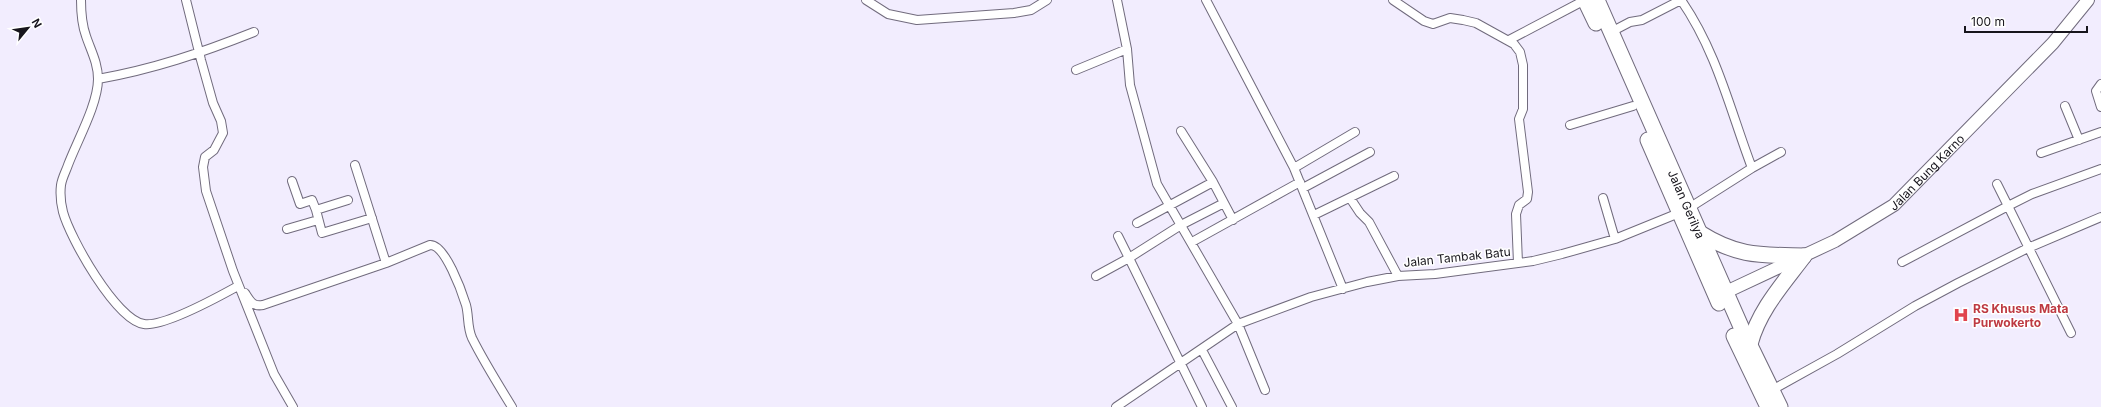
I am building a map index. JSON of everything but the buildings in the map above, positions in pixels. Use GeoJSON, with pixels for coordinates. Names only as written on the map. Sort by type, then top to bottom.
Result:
{"type":"FeatureCollection","features":[{"type":"Feature","properties":{"kind":"highway","name":"Jalan Gerilya"},"geometry":{"type":"LineString","coordinates":[[1585,0],[1633,106],[1684,210],[1700,233],[1726,292],[1738,332],[1750,344],[1780,407]]}},
{"type":"Feature","properties":{"kind":"highway","name":"Jalan Gerilya"},"geometry":{"type":"LineString","coordinates":[[1597,0],[1684,210],[1738,332],[1768,407]]}},
{"type":"Feature","properties":{"kind":"highway"},"geometry":{"type":"LineString","coordinates":[[1700,233],[1719,245],[1735,251],[1756,255],[1804,256]]}},
{"type":"Feature","properties":{"kind":"highway"},"geometry":{"type":"LineString","coordinates":[[1750,344],[1754,326],[1762,311],[1804,256]]}},
{"type":"Feature","properties":{"kind":"main road","name":"Jalan Bung Karno"},"geometry":{"type":"LineString","coordinates":[[1726,292],[1834,241],[1894,205],[2053,43],[2088,0]]}},
{"type":"Feature","properties":{"kind":"street"},"geometry":{"type":"LineString","coordinates":[[81,0],[86,35],[96,62],[98,79],[97,91],[91,109],[61,182],[63,212],[77,245],[115,305],[127,316],[143,324],[152,324],[168,319],[216,298],[238,286]]}},
{"type":"Feature","properties":{"kind":"street"},"geometry":{"type":"LineString","coordinates":[[186,0],[199,54],[213,103],[221,121],[223,132],[214,150],[205,157],[203,178],[206,192],[238,286],[274,374],[293,407]]}},
{"type":"Feature","properties":{"kind":"street"},"geometry":{"type":"LineString","coordinates":[[866,0],[888,14],[917,20],[1014,13],[1031,10],[1047,0]]}},
{"type":"Feature","properties":{"kind":"street"},"geometry":{"type":"LineString","coordinates":[[1117,0],[1127,49],[1130,85],[1154,178],[1238,324],[1265,390]]}},
{"type":"Feature","properties":{"kind":"street"},"geometry":{"type":"LineString","coordinates":[[1206,0],[1294,168],[1343,288]]}},
{"type":"Feature","properties":{"kind":"street"},"geometry":{"type":"LineString","coordinates":[[1393,0],[1424,21],[1434,24],[1450,18],[1476,23],[1509,40],[1520,52],[1524,78],[1523,108],[1519,119],[1528,192],[1527,199],[1519,205],[1516,214],[1518,263]]}},
{"type":"Feature","properties":{"kind":"street"},"geometry":{"type":"LineString","coordinates":[[1509,40],[1585,0]]}},
{"type":"Feature","properties":{"kind":"street"},"geometry":{"type":"LineString","coordinates":[[1611,32],[1630,22],[1642,20],[1681,0],[1700,32],[1724,83],[1752,168]]}},
{"type":"Feature","properties":{"kind":"street"},"geometry":{"type":"LineString","coordinates":[[98,79],[128,74],[199,54],[254,32]]}},
{"type":"Feature","properties":{"kind":"street"},"geometry":{"type":"LineString","coordinates":[[1076,70],[1127,49]]}},
{"type":"Feature","properties":{"kind":"street"},"geometry":{"type":"LineString","coordinates":[[2101,84],[2096,91],[2101,107]]}},
{"type":"Feature","properties":{"kind":"street"},"geometry":{"type":"LineString","coordinates":[[1570,125],[1633,106]]}},
{"type":"Feature","properties":{"kind":"street"},"geometry":{"type":"LineString","coordinates":[[2064,106],[2079,140]]}},
{"type":"Feature","properties":{"kind":"street"},"geometry":{"type":"LineString","coordinates":[[1181,131],[1213,182],[1233,220]]}},
{"type":"Feature","properties":{"kind":"street"},"geometry":{"type":"LineString","coordinates":[[1294,168],[1355,132]]}},
{"type":"Feature","properties":{"kind":"street"},"geometry":{"type":"LineString","coordinates":[[2041,153],[2101,132]]}},
{"type":"Feature","properties":{"kind":"street"},"geometry":{"type":"LineString","coordinates":[[1192,242],[1302,185],[1370,152]]}},
{"type":"Feature","properties":{"kind":"street","name":"Jalan Tambak Batu"},"geometry":{"type":"LineString","coordinates":[[1116,407],[1127,404],[1181,362],[1202,350],[1238,324],[1304,300],[1343,288],[1398,276],[1435,274],[1518,263],[1562,254],[1615,239],[1684,210],[1781,152]]}},
{"type":"Feature","properties":{"kind":"street"},"geometry":{"type":"LineString","coordinates":[[355,165],[386,263]]}},
{"type":"Feature","properties":{"kind":"street"},"geometry":{"type":"LineString","coordinates":[[1902,262],[2032,194],[2101,169]]}},
{"type":"Feature","properties":{"kind":"street"},"geometry":{"type":"LineString","coordinates":[[1314,215],[1394,176]]}},
{"type":"Feature","properties":{"kind":"street"},"geometry":{"type":"LineString","coordinates":[[292,181],[300,204],[312,200],[322,233],[372,218]]}},
{"type":"Feature","properties":{"kind":"street"},"geometry":{"type":"LineString","coordinates":[[1137,223],[1213,182]]}},
{"type":"Feature","properties":{"kind":"street"},"geometry":{"type":"LineString","coordinates":[[1997,184],[2071,333]]}},
{"type":"Feature","properties":{"kind":"street"},"geometry":{"type":"LineString","coordinates":[[1350,198],[1360,213],[1371,225],[1398,276]]}},
{"type":"Feature","properties":{"kind":"street"},"geometry":{"type":"LineString","coordinates":[[1603,198],[1615,239]]}},
{"type":"Feature","properties":{"kind":"street"},"geometry":{"type":"LineString","coordinates":[[316,210],[348,200]]}},
{"type":"Feature","properties":{"kind":"street"},"geometry":{"type":"LineString","coordinates":[[1096,276],[1129,258],[1181,225],[1224,203]]}},
{"type":"Feature","properties":{"kind":"street"},"geometry":{"type":"LineString","coordinates":[[1772,390],[1837,354],[1914,306],[2028,248],[2101,218]]}},
{"type":"Feature","properties":{"kind":"street"},"geometry":{"type":"LineString","coordinates":[[287,229],[318,220]]}},
{"type":"Feature","properties":{"kind":"street"},"geometry":{"type":"LineString","coordinates":[[1118,236],[1202,407]]}},
{"type":"Feature","properties":{"kind":"street"},"geometry":{"type":"LineString","coordinates":[[238,286],[244,290],[251,302],[259,306],[386,263],[430,244],[437,245],[448,262],[462,292],[471,336],[512,407]]}},
{"type":"Feature","properties":{"kind":"street"},"geometry":{"type":"LineString","coordinates":[[1202,350],[1232,407]]}},
{"type":"Feature","properties":{"kind":"place","name":"RS Khusus Mata Purwokerto"},"geometry":{"type":"Point","coordinates":[1961,315]}}]}
